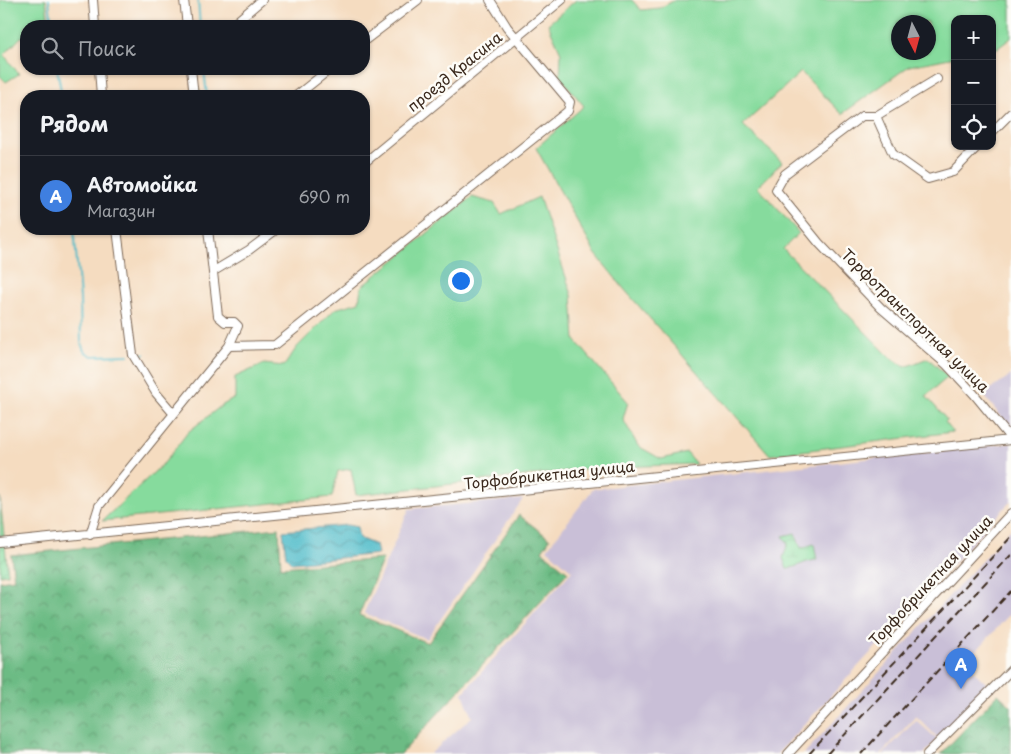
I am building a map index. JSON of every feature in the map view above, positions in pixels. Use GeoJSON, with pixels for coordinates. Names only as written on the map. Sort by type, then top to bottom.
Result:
{"type":"FeatureCollection","features":[{"type":"Feature","properties":{"kind":"street"},"geometry":{"type":"LineString","coordinates":[[93,0],[95,20]]}},
{"type":"Feature","properties":{"kind":"street"},"geometry":{"type":"LineString","coordinates":[[184,0],[186,20]]}},
{"type":"Feature","properties":{"kind":"street"},"geometry":{"type":"LineString","coordinates":[[238,20],[262,0]]}},
{"type":"Feature","properties":{"kind":"street"},"geometry":{"type":"LineString","coordinates":[[370,36],[418,0]]}},
{"type":"Feature","properties":{"kind":"street"},"geometry":{"type":"LineString","coordinates":[[228,346],[275,345],[568,111],[570,102],[507,27],[490,0]]}},
{"type":"Feature","properties":{"kind":"street","name":"проезд Красина"},"geometry":{"type":"LineString","coordinates":[[370,158],[562,0]]}},
{"type":"Feature","properties":{"kind":"street"},"geometry":{"type":"LineString","coordinates":[[99,75],[101,90]]}},
{"type":"Feature","properties":{"kind":"street"},"geometry":{"type":"LineString","coordinates":[[192,75],[193,90]]}},
{"type":"Feature","properties":{"kind":"street"},"geometry":{"type":"LineString","coordinates":[[304,90],[322,75]]}},
{"type":"Feature","properties":{"kind":"street","name":"Торфотранспортная улица"},"geometry":{"type":"LineString","coordinates":[[936,79],[876,116],[862,116],[785,174],[776,190],[819,243],[881,308],[947,365],[974,394],[1011,440]]}},
{"type":"Feature","properties":{"kind":"street"},"geometry":{"type":"LineString","coordinates":[[996,128],[1011,113]]}},
{"type":"Feature","properties":{"kind":"street"},"geometry":{"type":"LineString","coordinates":[[876,116],[893,154],[928,179],[953,172],[974,150]]}},
{"type":"Feature","properties":{"kind":"street"},"geometry":{"type":"LineString","coordinates":[[118,235],[133,355],[156,393],[172,413]]}},
{"type":"Feature","properties":{"kind":"street"},"geometry":{"type":"LineString","coordinates":[[90,535],[98,506],[228,346],[238,326],[234,322],[225,322],[218,316],[209,235]]}},
{"type":"Feature","properties":{"kind":"street"},"geometry":{"type":"LineString","coordinates":[[214,270],[249,250],[268,235]]}},
{"type":"Feature","properties":{"kind":"street","name":"Торфобрикетная улица"},"geometry":{"type":"LineString","coordinates":[[0,543],[1011,440]]}},
{"type":"Feature","properties":{"kind":"street","name":"Торфобрикетная улица"},"geometry":{"type":"LineString","coordinates":[[788,754],[1011,513]]}},
{"type":"Feature","properties":{"kind":"street"},"geometry":{"type":"LineString","coordinates":[[927,754],[1011,670]]}},
{"type":"Feature","properties":{"kind":"shaded area"},"geometry":{"type":"Polygon","coordinates":[[[1011,375],[1011,429],[983,394],[1011,375]]]}},
{"type":"Feature","properties":{"kind":"shaded area"},"geometry":{"type":"Polygon","coordinates":[[[1011,443],[1011,501],[777,754],[430,754],[472,717],[463,693],[572,571],[547,549],[593,489],[1011,443]]]}},
{"type":"Feature","properties":{"kind":"shaded area"},"geometry":{"type":"Polygon","coordinates":[[[523,499],[427,639],[364,613],[409,509],[523,499]]]}},
{"type":"Feature","properties":{"kind":"shaded area"},"geometry":{"type":"Polygon","coordinates":[[[1011,529],[1011,613],[965,663],[989,686],[938,738],[916,716],[881,754],[804,754],[1011,529]]]}},
{"type":"Feature","properties":{"kind":"shaded area"},"geometry":{"type":"Polygon","coordinates":[[[916,720],[937,739],[924,754],[883,754],[916,720]]]}},
{"type":"Feature","properties":{"kind":"green space"},"geometry":{"type":"Polygon","coordinates":[[[0,0],[46,0],[48,20],[20,20],[20,38],[4,55],[19,74],[6,82],[0,76],[0,0]]]}},
{"type":"Feature","properties":{"kind":"green space"},"geometry":{"type":"Polygon","coordinates":[[[576,0],[632,0],[641,10],[660,8],[675,0],[1011,0],[1011,38],[998,48],[996,48],[996,15],[951,15],[951,58],[909,66],[842,114],[801,72],[743,125],[782,162],[758,187],[799,233],[783,249],[888,355],[905,367],[928,358],[948,377],[926,396],[947,420],[945,422],[953,432],[770,455],[624,289],[595,253],[536,148],[584,106],[560,77],[561,53],[548,24],[576,0]]]}},
{"type":"Feature","properties":{"kind":"green space"},"geometry":{"type":"Polygon","coordinates":[[[472,197],[494,203],[501,214],[539,197],[572,295],[575,340],[628,402],[623,419],[638,446],[661,459],[687,453],[696,464],[595,468],[356,495],[351,469],[338,471],[332,497],[102,521],[165,462],[188,432],[221,406],[235,398],[235,377],[264,364],[284,366],[297,347],[335,309],[359,302],[361,287],[472,197]]]}},
{"type":"Feature","properties":{"kind":"green space"},"geometry":{"type":"Polygon","coordinates":[[[0,497],[8,574],[0,575],[0,497]]]}},
{"type":"Feature","properties":{"kind":"green space"},"geometry":{"type":"Polygon","coordinates":[[[519,515],[550,539],[542,551],[568,572],[401,754],[0,754],[0,581],[14,579],[11,555],[279,528],[281,567],[383,559],[359,615],[428,643],[519,515]]]}},
{"type":"Feature","properties":{"kind":"green space"},"geometry":{"type":"Polygon","coordinates":[[[795,533],[801,548],[814,544],[817,560],[787,569],[783,558],[788,543],[783,536],[795,533]]]}},
{"type":"Feature","properties":{"kind":"green space"},"geometry":{"type":"Polygon","coordinates":[[[998,694],[1011,706],[1011,754],[941,754],[998,694]]]}},
{"type":"Feature","properties":{"kind":"water"},"geometry":{"type":"Polygon","coordinates":[[[347,525],[357,527],[359,538],[376,545],[378,554],[292,563],[286,557],[283,531],[347,525]]]}},
{"type":"Feature","properties":{"kind":"waterway"},"geometry":{"type":"LineString","coordinates":[[49,0],[51,20]]}},
{"type":"Feature","properties":{"kind":"waterway"},"geometry":{"type":"LineString","coordinates":[[198,0],[200,20]]}},
{"type":"Feature","properties":{"kind":"waterway"},"geometry":{"type":"LineString","coordinates":[[58,75],[61,90]]}},
{"type":"Feature","properties":{"kind":"waterway"},"geometry":{"type":"LineString","coordinates":[[205,75],[206,90]]}},
{"type":"Feature","properties":{"kind":"waterway"},"geometry":{"type":"LineString","coordinates":[[75,235],[80,298],[81,343],[84,351],[92,356],[129,355]]}},
{"type":"Feature","properties":{"kind":"waterway"},"geometry":{"type":"LineString","coordinates":[[137,355],[145,354]]}},
{"type":"Feature","properties":{"kind":"railway"},"geometry":{"type":"LineString","coordinates":[[809,754],[1011,537]]}},
{"type":"Feature","properties":{"kind":"railway"},"geometry":{"type":"LineString","coordinates":[[827,754],[1011,555]]}},
{"type":"Feature","properties":{"kind":"railway"},"geometry":{"type":"LineString","coordinates":[[861,754],[1011,591]]}},
{"type":"Feature","properties":{"kind":"place","name":"Автомойка"},"geometry":{"type":"Point","coordinates":[961,689]}}]}
